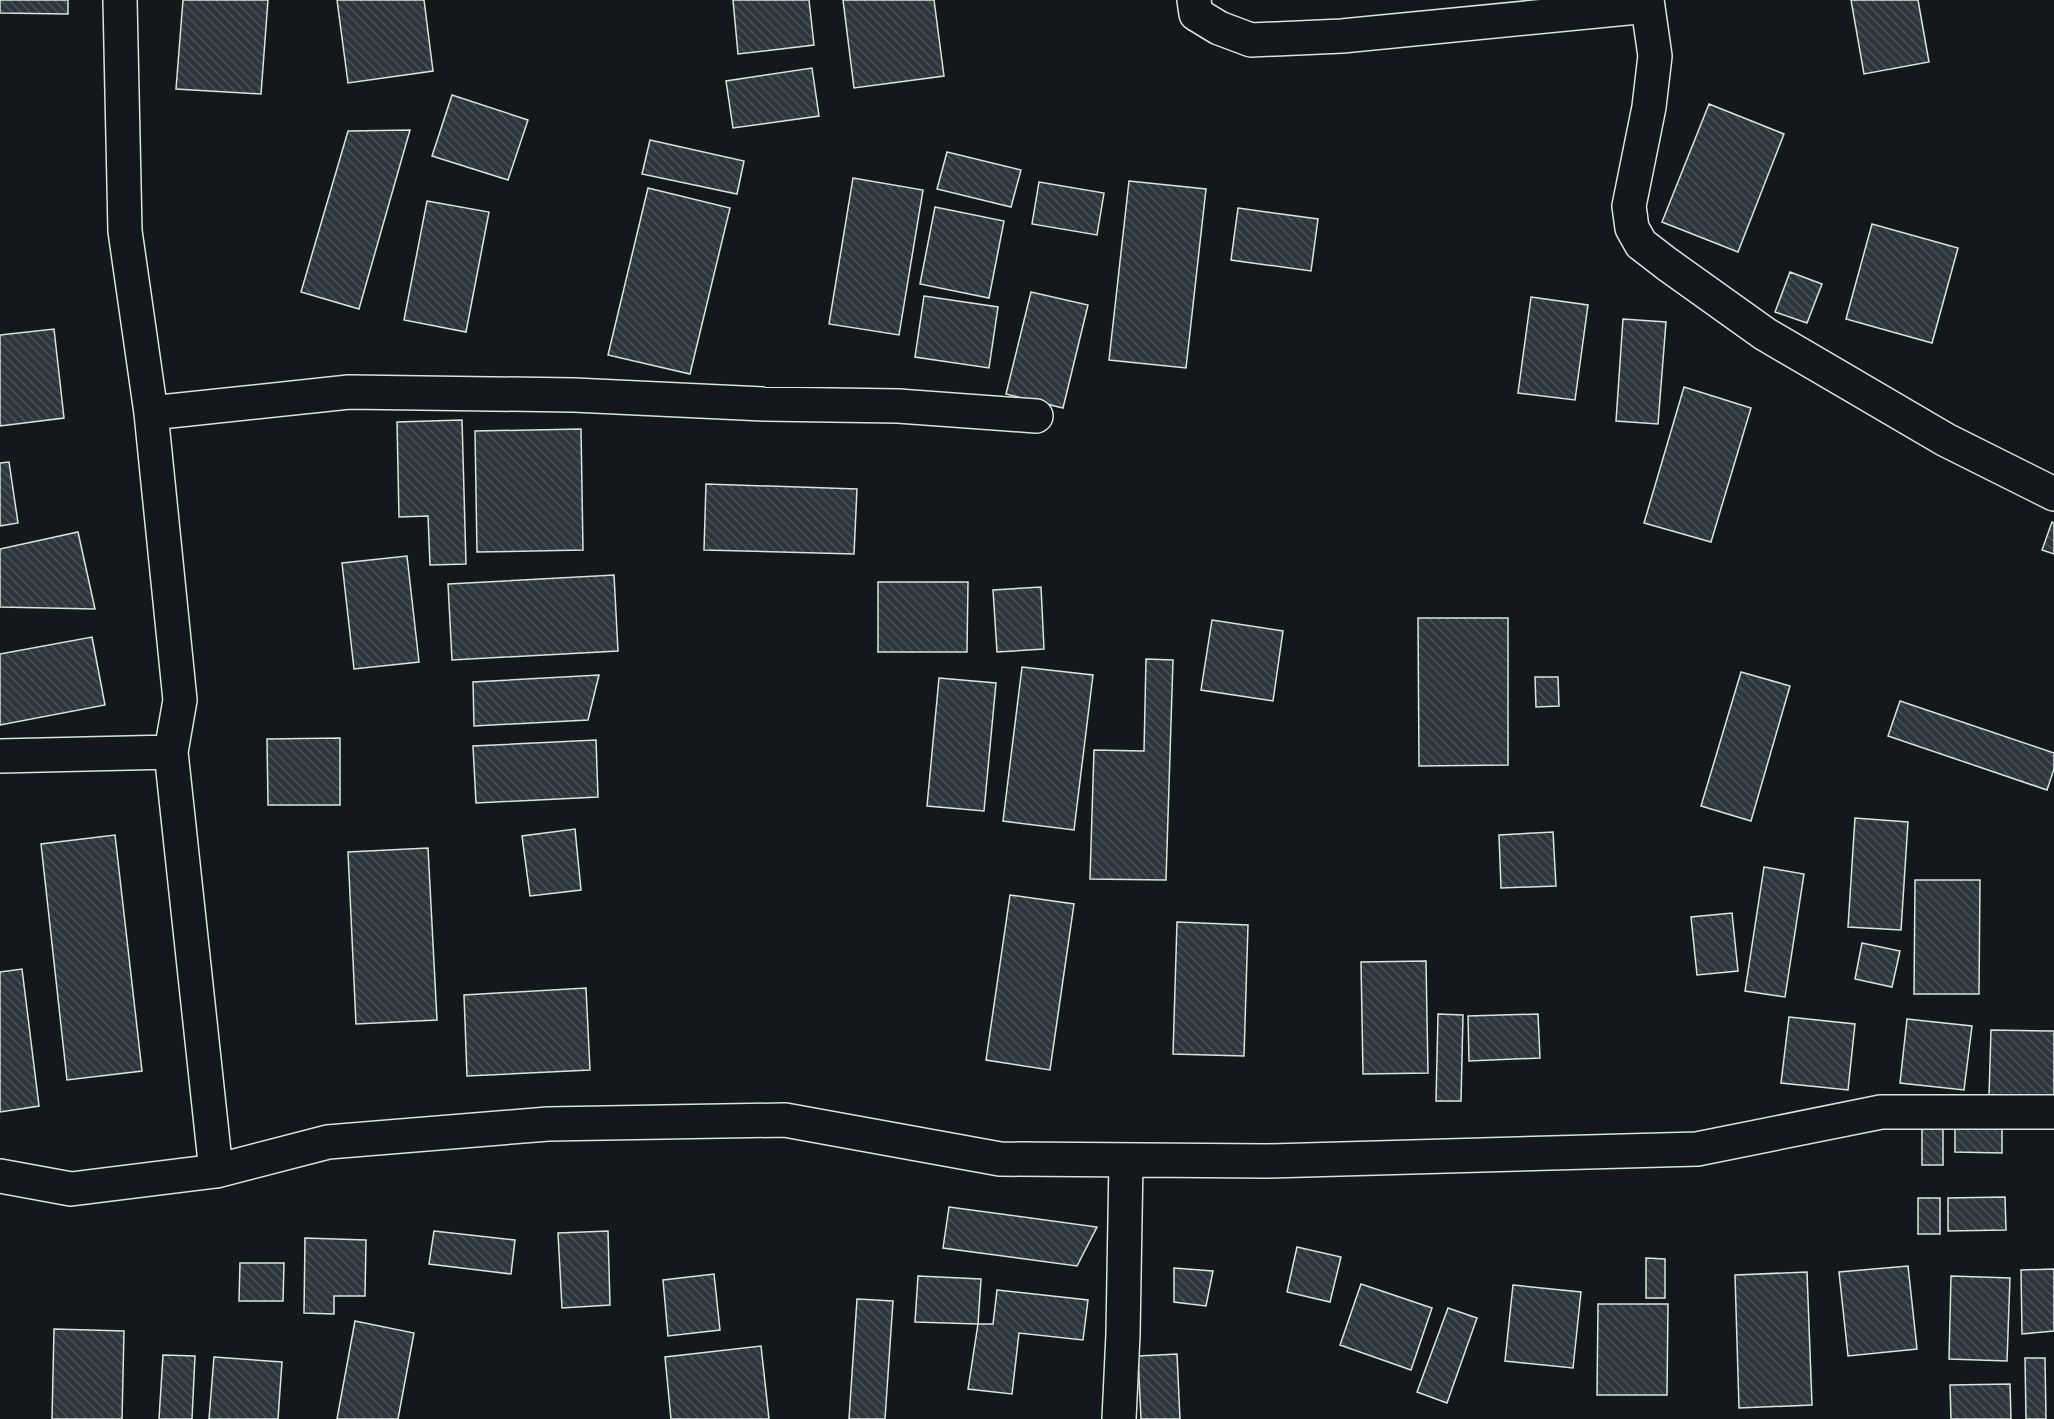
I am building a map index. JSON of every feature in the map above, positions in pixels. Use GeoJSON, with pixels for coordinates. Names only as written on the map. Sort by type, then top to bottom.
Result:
{"type":"FeatureCollection","features":[{"type":"Feature","properties":{"kind":"street"},"geometry":{"type":"LineString","coordinates":[[120,0],[125,231],[151,412],[180,700],[171,752],[216,1171]]}},
{"type":"Feature","properties":{"kind":"street"},"geometry":{"type":"LineString","coordinates":[[1194,0],[1197,14],[1219,28],[1251,40],[1342,36],[1648,3],[1655,56],[1649,107],[1629,206],[1632,228],[1641,244],[1765,334],[1946,440],[2054,494]]}},
{"type":"Feature","properties":{"kind":"street"},"geometry":{"type":"LineString","coordinates":[[151,412],[349,392],[574,395],[764,404],[898,406],[1036,416]]}},
{"type":"Feature","properties":{"kind":"street"},"geometry":{"type":"LineString","coordinates":[[0,756],[171,752]]}},
{"type":"Feature","properties":{"kind":"street"},"geometry":{"type":"LineString","coordinates":[[0,1176],[71,1189],[216,1171],[328,1142],[548,1124],[785,1120],[1000,1159],[1267,1161],[1697,1149],[1881,1112],[2054,1113]]}},
{"type":"Feature","properties":{"kind":"street"},"geometry":{"type":"LineString","coordinates":[[1119,1419],[1126,1160]]}},
{"type":"Feature","properties":{"kind":"building"},"geometry":{"type":"Polygon","coordinates":[[[0,0],[68,0],[68,14],[0,13],[0,0]]]}},
{"type":"Feature","properties":{"kind":"building"},"geometry":{"type":"Polygon","coordinates":[[[183,0],[268,0],[261,94],[176,89],[183,0]]]}},
{"type":"Feature","properties":{"kind":"building"},"geometry":{"type":"Polygon","coordinates":[[[337,0],[424,0],[433,71],[348,83],[337,0]]]}},
{"type":"Feature","properties":{"kind":"building"},"geometry":{"type":"Polygon","coordinates":[[[733,0],[809,0],[814,45],[738,54],[733,0]]]}},
{"type":"Feature","properties":{"kind":"building"},"geometry":{"type":"Polygon","coordinates":[[[843,0],[934,0],[944,76],[854,88],[843,0]]]}},
{"type":"Feature","properties":{"kind":"building"},"geometry":{"type":"Polygon","coordinates":[[[1851,0],[1918,0],[1929,62],[1864,74],[1851,0]]]}},
{"type":"Feature","properties":{"kind":"building"},"geometry":{"type":"Polygon","coordinates":[[[812,68],[819,116],[733,128],[726,81],[812,68]]]}},
{"type":"Feature","properties":{"kind":"building"},"geometry":{"type":"Polygon","coordinates":[[[452,95],[528,120],[508,180],[432,156],[452,95]]]}},
{"type":"Feature","properties":{"kind":"building"},"geometry":{"type":"Polygon","coordinates":[[[1709,104],[1784,134],[1738,252],[1662,222],[1709,104]]]}},
{"type":"Feature","properties":{"kind":"building"},"geometry":{"type":"Polygon","coordinates":[[[410,130],[359,309],[301,292],[348,131],[410,130]]]}},
{"type":"Feature","properties":{"kind":"building"},"geometry":{"type":"Polygon","coordinates":[[[650,140],[744,161],[737,194],[642,174],[650,140]]]}},
{"type":"Feature","properties":{"kind":"building"},"geometry":{"type":"Polygon","coordinates":[[[947,152],[1021,170],[1011,207],[937,189],[947,152]]]}},
{"type":"Feature","properties":{"kind":"building"},"geometry":{"type":"Polygon","coordinates":[[[853,178],[923,190],[899,335],[829,324],[853,178]]]}},
{"type":"Feature","properties":{"kind":"building"},"geometry":{"type":"Polygon","coordinates":[[[1129,181],[1206,189],[1186,368],[1109,360],[1129,181]]]}},
{"type":"Feature","properties":{"kind":"building"},"geometry":{"type":"Polygon","coordinates":[[[1039,182],[1104,193],[1097,235],[1032,224],[1039,182]]]}},
{"type":"Feature","properties":{"kind":"building"},"geometry":{"type":"Polygon","coordinates":[[[648,188],[730,208],[690,374],[608,355],[648,188]]]}},
{"type":"Feature","properties":{"kind":"building"},"geometry":{"type":"Polygon","coordinates":[[[427,201],[489,212],[466,332],[404,320],[427,201]]]}},
{"type":"Feature","properties":{"kind":"building"},"geometry":{"type":"Polygon","coordinates":[[[935,207],[1004,221],[989,298],[920,284],[935,207]]]}},
{"type":"Feature","properties":{"kind":"building"},"geometry":{"type":"Polygon","coordinates":[[[1238,208],[1318,219],[1311,271],[1231,260],[1238,208]]]}},
{"type":"Feature","properties":{"kind":"building"},"geometry":{"type":"Polygon","coordinates":[[[1872,224],[1958,248],[1932,343],[1846,319],[1872,224]]]}},
{"type":"Feature","properties":{"kind":"building"},"geometry":{"type":"Polygon","coordinates":[[[1790,272],[1822,284],[1807,323],[1775,312],[1790,272]]]}},
{"type":"Feature","properties":{"kind":"building"},"geometry":{"type":"Polygon","coordinates":[[[1031,292],[1088,305],[1063,408],[1006,394],[1031,292]]]}},
{"type":"Feature","properties":{"kind":"building"},"geometry":{"type":"Polygon","coordinates":[[[924,296],[998,307],[989,368],[915,357],[924,296]]]}},
{"type":"Feature","properties":{"kind":"building"},"geometry":{"type":"Polygon","coordinates":[[[1531,297],[1588,305],[1575,400],[1518,393],[1531,297]]]}},
{"type":"Feature","properties":{"kind":"building"},"geometry":{"type":"Polygon","coordinates":[[[1623,319],[1666,322],[1658,424],[1616,421],[1623,319]]]}},
{"type":"Feature","properties":{"kind":"building"},"geometry":{"type":"Polygon","coordinates":[[[54,329],[64,418],[0,426],[0,335],[54,329]]]}},
{"type":"Feature","properties":{"kind":"building"},"geometry":{"type":"Polygon","coordinates":[[[1684,387],[1751,408],[1711,542],[1644,523],[1684,387]]]}},
{"type":"Feature","properties":{"kind":"building"},"geometry":{"type":"Polygon","coordinates":[[[462,420],[466,564],[430,565],[428,516],[399,517],[397,422],[462,420]]]}},
{"type":"Feature","properties":{"kind":"building"},"geometry":{"type":"Polygon","coordinates":[[[581,429],[583,550],[477,552],[475,431],[581,429]]]}},
{"type":"Feature","properties":{"kind":"building"},"geometry":{"type":"Polygon","coordinates":[[[9,462],[18,523],[0,526],[0,463],[9,462]]]}},
{"type":"Feature","properties":{"kind":"building"},"geometry":{"type":"Polygon","coordinates":[[[706,484],[857,489],[854,554],[704,550],[706,484]]]}},
{"type":"Feature","properties":{"kind":"building"},"geometry":{"type":"Polygon","coordinates":[[[2052,522],[2054,523],[2054,554],[2042,550],[2052,522]]]}},
{"type":"Feature","properties":{"kind":"building"},"geometry":{"type":"Polygon","coordinates":[[[78,532],[95,609],[0,607],[0,549],[78,532]]]}},
{"type":"Feature","properties":{"kind":"building"},"geometry":{"type":"Polygon","coordinates":[[[407,556],[419,662],[354,669],[342,563],[407,556]]]}},
{"type":"Feature","properties":{"kind":"building"},"geometry":{"type":"Polygon","coordinates":[[[614,575],[618,651],[452,660],[448,584],[614,575]]]}},
{"type":"Feature","properties":{"kind":"building"},"geometry":{"type":"Polygon","coordinates":[[[878,582],[968,582],[967,652],[878,652],[878,582]]]}},
{"type":"Feature","properties":{"kind":"building"},"geometry":{"type":"Polygon","coordinates":[[[1041,587],[1044,649],[997,652],[993,590],[1041,587]]]}},
{"type":"Feature","properties":{"kind":"building"},"geometry":{"type":"Polygon","coordinates":[[[1418,618],[1508,618],[1508,765],[1419,766],[1418,618]]]}},
{"type":"Feature","properties":{"kind":"building"},"geometry":{"type":"Polygon","coordinates":[[[1212,620],[1283,631],[1273,701],[1201,690],[1212,620]]]}},
{"type":"Feature","properties":{"kind":"building"},"geometry":{"type":"Polygon","coordinates":[[[92,637],[105,705],[0,725],[0,654],[92,637]]]}},
{"type":"Feature","properties":{"kind":"building"},"geometry":{"type":"Polygon","coordinates":[[[1146,659],[1173,660],[1166,880],[1090,879],[1094,750],[1144,751],[1146,659]]]}},
{"type":"Feature","properties":{"kind":"building"},"geometry":{"type":"Polygon","coordinates":[[[1022,667],[1093,675],[1074,830],[1003,821],[1022,667]]]}},
{"type":"Feature","properties":{"kind":"building"},"geometry":{"type":"Polygon","coordinates":[[[1741,672],[1790,686],[1751,821],[1701,806],[1741,672]]]}},
{"type":"Feature","properties":{"kind":"building"},"geometry":{"type":"Polygon","coordinates":[[[599,675],[588,720],[474,726],[473,682],[599,675]]]}},
{"type":"Feature","properties":{"kind":"building"},"geometry":{"type":"Polygon","coordinates":[[[1535,677],[1558,677],[1559,706],[1536,707],[1535,677]]]}},
{"type":"Feature","properties":{"kind":"building"},"geometry":{"type":"Polygon","coordinates":[[[939,678],[996,683],[984,811],[927,806],[939,678]]]}},
{"type":"Feature","properties":{"kind":"building"},"geometry":{"type":"Polygon","coordinates":[[[1900,701],[2054,753],[2054,769],[2047,790],[1888,736],[1900,701]]]}},
{"type":"Feature","properties":{"kind":"building"},"geometry":{"type":"Polygon","coordinates":[[[340,738],[340,805],[268,805],[267,739],[340,738]]]}},
{"type":"Feature","properties":{"kind":"building"},"geometry":{"type":"Polygon","coordinates":[[[596,740],[598,797],[476,803],[473,746],[596,740]]]}},
{"type":"Feature","properties":{"kind":"building"},"geometry":{"type":"Polygon","coordinates":[[[1855,818],[1908,822],[1901,930],[1848,927],[1855,818]]]}},
{"type":"Feature","properties":{"kind":"building"},"geometry":{"type":"Polygon","coordinates":[[[575,829],[581,890],[530,896],[522,836],[575,829]]]}},
{"type":"Feature","properties":{"kind":"building"},"geometry":{"type":"Polygon","coordinates":[[[1553,832],[1556,886],[1501,888],[1499,835],[1553,832]]]}},
{"type":"Feature","properties":{"kind":"building"},"geometry":{"type":"Polygon","coordinates":[[[115,835],[142,1071],[67,1080],[41,844],[115,835]]]}},
{"type":"Feature","properties":{"kind":"building"},"geometry":{"type":"Polygon","coordinates":[[[428,848],[437,1020],[356,1024],[348,852],[428,848]]]}},
{"type":"Feature","properties":{"kind":"building"},"geometry":{"type":"Polygon","coordinates":[[[1764,867],[1804,874],[1785,997],[1745,991],[1764,867]]]}},
{"type":"Feature","properties":{"kind":"building"},"geometry":{"type":"Polygon","coordinates":[[[1915,880],[1980,880],[1979,994],[1914,994],[1915,880]]]}},
{"type":"Feature","properties":{"kind":"building"},"geometry":{"type":"Polygon","coordinates":[[[1010,895],[1074,904],[1050,1070],[986,1060],[1010,895]]]}},
{"type":"Feature","properties":{"kind":"building"},"geometry":{"type":"Polygon","coordinates":[[[1732,913],[1738,971],[1697,975],[1691,917],[1732,913]]]}},
{"type":"Feature","properties":{"kind":"building"},"geometry":{"type":"Polygon","coordinates":[[[1177,922],[1248,925],[1244,1056],[1173,1054],[1177,922]]]}},
{"type":"Feature","properties":{"kind":"building"},"geometry":{"type":"Polygon","coordinates":[[[1862,943],[1900,951],[1892,987],[1855,979],[1862,943]]]}},
{"type":"Feature","properties":{"kind":"building"},"geometry":{"type":"Polygon","coordinates":[[[1426,961],[1428,1073],[1363,1074],[1361,962],[1426,961]]]}},
{"type":"Feature","properties":{"kind":"building"},"geometry":{"type":"Polygon","coordinates":[[[22,969],[39,1106],[0,1112],[0,972],[22,969]]]}},
{"type":"Feature","properties":{"kind":"building"},"geometry":{"type":"Polygon","coordinates":[[[586,988],[590,1070],[467,1076],[464,995],[586,988]]]}},
{"type":"Feature","properties":{"kind":"building"},"geometry":{"type":"Polygon","coordinates":[[[1438,1014],[1463,1015],[1461,1101],[1436,1101],[1438,1014]]]}},
{"type":"Feature","properties":{"kind":"building"},"geometry":{"type":"Polygon","coordinates":[[[1538,1014],[1540,1058],[1469,1061],[1468,1016],[1538,1014]]]}},
{"type":"Feature","properties":{"kind":"building"},"geometry":{"type":"Polygon","coordinates":[[[1789,1017],[1855,1024],[1848,1090],[1781,1083],[1789,1017]]]}},
{"type":"Feature","properties":{"kind":"building"},"geometry":{"type":"Polygon","coordinates":[[[1907,1019],[1972,1026],[1964,1090],[1900,1083],[1907,1019]]]}},
{"type":"Feature","properties":{"kind":"building"},"geometry":{"type":"Polygon","coordinates":[[[1991,1030],[2054,1031],[2054,1098],[1989,1096],[1991,1030]]]}},
{"type":"Feature","properties":{"kind":"building"},"geometry":{"type":"Polygon","coordinates":[[[1943,1127],[1943,1165],[1922,1165],[1922,1128],[1943,1127]]]}},
{"type":"Feature","properties":{"kind":"building"},"geometry":{"type":"Polygon","coordinates":[[[1955,1128],[2002,1128],[2002,1153],[1955,1152],[1955,1128]]]}},
{"type":"Feature","properties":{"kind":"building"},"geometry":{"type":"Polygon","coordinates":[[[2005,1197],[2006,1230],[1948,1231],[1948,1198],[2005,1197]]]}},
{"type":"Feature","properties":{"kind":"building"},"geometry":{"type":"Polygon","coordinates":[[[1918,1198],[1940,1198],[1940,1234],[1918,1234],[1918,1198]]]}},
{"type":"Feature","properties":{"kind":"building"},"geometry":{"type":"Polygon","coordinates":[[[949,1207],[1097,1227],[1077,1266],[943,1248],[949,1207]]]}},
{"type":"Feature","properties":{"kind":"building"},"geometry":{"type":"Polygon","coordinates":[[[434,1231],[515,1240],[511,1274],[429,1264],[434,1231]]]}},
{"type":"Feature","properties":{"kind":"building"},"geometry":{"type":"Polygon","coordinates":[[[608,1231],[610,1305],[562,1308],[558,1233],[608,1231]]]}},
{"type":"Feature","properties":{"kind":"building"},"geometry":{"type":"Polygon","coordinates":[[[305,1238],[366,1240],[365,1296],[334,1296],[334,1314],[304,1313],[305,1238]]]}},
{"type":"Feature","properties":{"kind":"building"},"geometry":{"type":"Polygon","coordinates":[[[1297,1247],[1341,1257],[1330,1302],[1287,1292],[1297,1247]]]}},
{"type":"Feature","properties":{"kind":"building"},"geometry":{"type":"Polygon","coordinates":[[[1646,1258],[1665,1259],[1665,1298],[1646,1298],[1646,1258]]]}},
{"type":"Feature","properties":{"kind":"building"},"geometry":{"type":"Polygon","coordinates":[[[240,1263],[284,1263],[283,1301],[239,1301],[240,1263]]]}},
{"type":"Feature","properties":{"kind":"building"},"geometry":{"type":"Polygon","coordinates":[[[1908,1266],[1917,1349],[1848,1356],[1839,1272],[1908,1266]]]}},
{"type":"Feature","properties":{"kind":"building"},"geometry":{"type":"Polygon","coordinates":[[[1174,1268],[1213,1271],[1206,1306],[1174,1302],[1174,1268]]]}},
{"type":"Feature","properties":{"kind":"building"},"geometry":{"type":"Polygon","coordinates":[[[2054,1269],[2054,1331],[2022,1334],[2021,1270],[2054,1269]]]}},
{"type":"Feature","properties":{"kind":"building"},"geometry":{"type":"Polygon","coordinates":[[[1807,1272],[1812,1405],[1739,1408],[1735,1275],[1807,1272]]]}},
{"type":"Feature","properties":{"kind":"building"},"geometry":{"type":"Polygon","coordinates":[[[714,1274],[720,1330],[668,1336],[663,1280],[714,1274]]]}},
{"type":"Feature","properties":{"kind":"building"},"geometry":{"type":"Polygon","coordinates":[[[918,1276],[981,1279],[978,1324],[915,1322],[918,1276]]]}},
{"type":"Feature","properties":{"kind":"building"},"geometry":{"type":"Polygon","coordinates":[[[1951,1276],[2010,1278],[2007,1361],[1949,1359],[1951,1276]]]}},
{"type":"Feature","properties":{"kind":"building"},"geometry":{"type":"Polygon","coordinates":[[[1361,1284],[1432,1308],[1411,1370],[1340,1345],[1361,1284]]]}},
{"type":"Feature","properties":{"kind":"building"},"geometry":{"type":"Polygon","coordinates":[[[1513,1285],[1581,1292],[1573,1368],[1505,1361],[1513,1285]]]}},
{"type":"Feature","properties":{"kind":"building"},"geometry":{"type":"Polygon","coordinates":[[[997,1290],[1088,1300],[1083,1340],[1019,1333],[1012,1394],[968,1389],[978,1324],[993,1324],[997,1290]]]}},
{"type":"Feature","properties":{"kind":"building"},"geometry":{"type":"Polygon","coordinates":[[[857,1299],[893,1301],[885,1419],[849,1419],[857,1299]]]}},
{"type":"Feature","properties":{"kind":"building"},"geometry":{"type":"Polygon","coordinates":[[[1598,1304],[1668,1304],[1667,1395],[1597,1395],[1598,1304]]]}},
{"type":"Feature","properties":{"kind":"building"},"geometry":{"type":"Polygon","coordinates":[[[1448,1308],[1477,1318],[1447,1403],[1417,1392],[1448,1308]]]}},
{"type":"Feature","properties":{"kind":"building"},"geometry":{"type":"Polygon","coordinates":[[[355,1321],[414,1333],[398,1419],[337,1419],[355,1321]]]}},
{"type":"Feature","properties":{"kind":"building"},"geometry":{"type":"Polygon","coordinates":[[[54,1329],[124,1331],[122,1419],[52,1419],[54,1329]]]}},
{"type":"Feature","properties":{"kind":"building"},"geometry":{"type":"Polygon","coordinates":[[[761,1346],[769,1419],[671,1419],[665,1357],[761,1346]]]}},
{"type":"Feature","properties":{"kind":"building"},"geometry":{"type":"Polygon","coordinates":[[[1177,1354],[1180,1419],[1141,1419],[1138,1356],[1177,1354]]]}},
{"type":"Feature","properties":{"kind":"building"},"geometry":{"type":"Polygon","coordinates":[[[163,1355],[195,1356],[192,1419],[159,1419],[163,1355]]]}},
{"type":"Feature","properties":{"kind":"building"},"geometry":{"type":"Polygon","coordinates":[[[214,1357],[282,1362],[278,1419],[209,1419],[214,1357]]]}},
{"type":"Feature","properties":{"kind":"building"},"geometry":{"type":"Polygon","coordinates":[[[2025,1358],[2045,1358],[2046,1419],[2026,1419],[2025,1358]]]}},
{"type":"Feature","properties":{"kind":"building"},"geometry":{"type":"Polygon","coordinates":[[[2010,1384],[2011,1419],[1951,1419],[1950,1385],[2010,1384]]]}}]}
